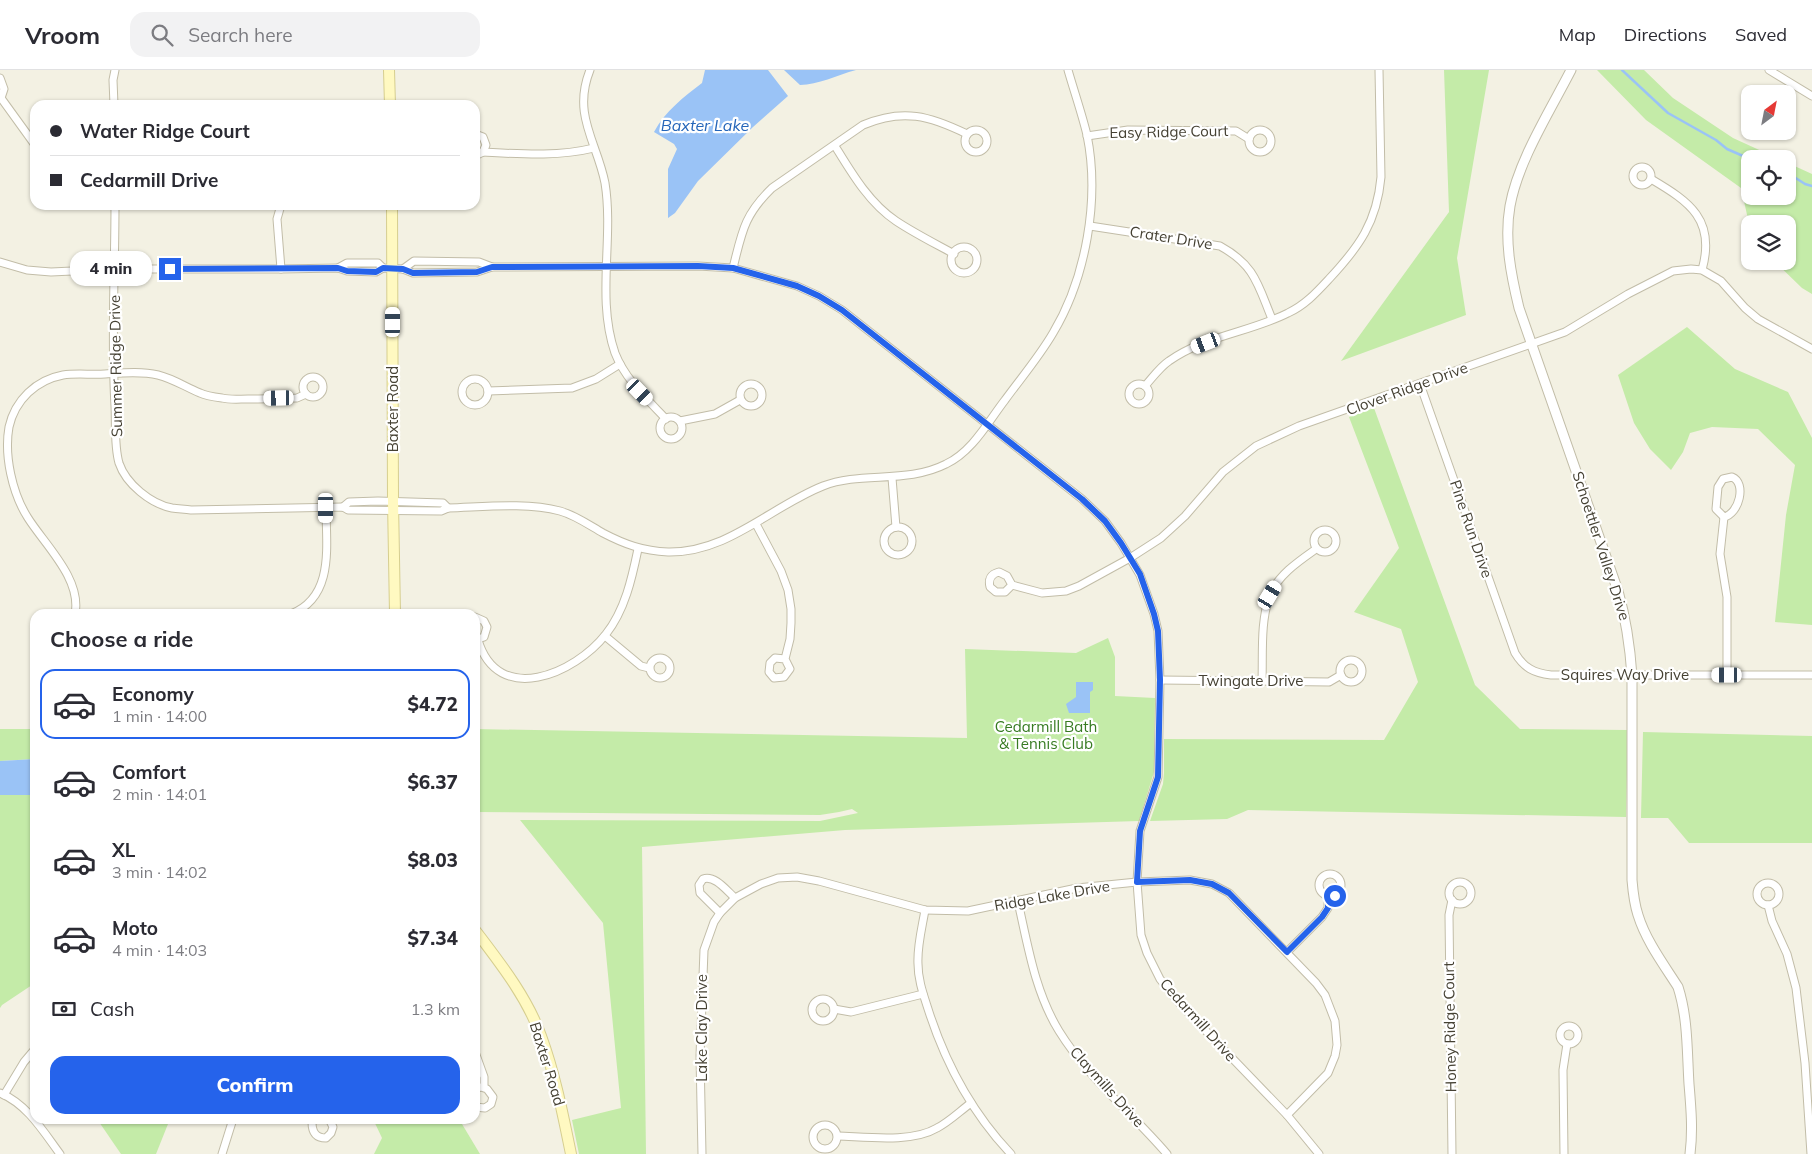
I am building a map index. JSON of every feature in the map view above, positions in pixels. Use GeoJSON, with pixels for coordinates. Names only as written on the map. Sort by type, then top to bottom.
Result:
{"type":"FeatureCollection","features":[{"type":"Feature","properties":{"kind":"main road"},"geometry":{"type":"LineString","coordinates":[[389,70],[390,100]]}},
{"type":"Feature","properties":{"kind":"main road","name":"Baxter Road"},"geometry":{"type":"LineString","coordinates":[[392,210],[395,609]]}},
{"type":"Feature","properties":{"kind":"main road","name":"Baxter Road"},"geometry":{"type":"LineString","coordinates":[[480,937],[507,973],[528,1007],[541,1035],[554,1079],[571,1154]]}},
{"type":"Feature","properties":{"kind":"street"},"geometry":{"type":"LineString","coordinates":[[114,100],[113,80],[116,70]]}},
{"type":"Feature","properties":{"kind":"street"},"geometry":{"type":"LineString","coordinates":[[590,70],[585,87],[584,108],[586,125],[605,184],[607,213],[607,322],[611,340],[620,364],[640,392],[666,418]]}},
{"type":"Feature","properties":{"kind":"street","name":"Summer Ridge Drive"},"geometry":{"type":"LineString","coordinates":[[115,210],[113,374],[117,446],[120,463],[128,478],[137,489],[153,500],[171,508],[191,510],[343,507],[348,510],[393,506],[441,512],[448,508],[532,507],[560,511],[638,549],[667,552],[686,550],[710,545],[756,524],[825,485],[839,482],[892,478],[932,471],[949,463],[963,452],[986,424],[1037,358],[1054,332],[1065,310],[1074,285],[1090,226],[1092,189],[1087,136],[1068,70]]}},
{"type":"Feature","properties":{"kind":"street"},"geometry":{"type":"LineString","coordinates":[[1145,386],[1162,366],[1190,349],[1287,314],[1306,303],[1350,256],[1368,229],[1380,193],[1379,70]]}},
{"type":"Feature","properties":{"kind":"street","name":"Schoettler Valley Drive"},"geometry":{"type":"LineString","coordinates":[[1571,70],[1519,174],[1510,206],[1508,239],[1510,272],[1532,344],[1618,591],[1629,637],[1632,676],[1632,880],[1634,898],[1638,916],[1644,930],[1678,987],[1681,998],[1686,1035],[1692,1128],[1690,1154]]}},
{"type":"Feature","properties":{"kind":"street"},"geometry":{"type":"LineString","coordinates":[[1769,70],[1812,96]]}},
{"type":"Feature","properties":{"kind":"street"},"geometry":{"type":"LineString","coordinates":[[0,78],[4,88],[0,98],[30,137]]}},
{"type":"Feature","properties":{"kind":"street"},"geometry":{"type":"LineString","coordinates":[[733,268],[741,236],[754,206],[772,188],[863,125],[878,119],[918,116],[941,122],[967,134]]}},
{"type":"Feature","properties":{"kind":"street","name":"Easy Ridge Court"},"geometry":{"type":"LineString","coordinates":[[1087,136],[1122,131],[1236,131],[1249,138]]}},
{"type":"Feature","properties":{"kind":"street"},"geometry":{"type":"LineString","coordinates":[[480,135],[486,145],[483,152]]}},
{"type":"Feature","properties":{"kind":"street"},"geometry":{"type":"LineString","coordinates":[[835,146],[850,170],[880,208],[895,220],[954,254]]}},
{"type":"Feature","properties":{"kind":"street"},"geometry":{"type":"LineString","coordinates":[[480,154],[483,152],[529,155],[556,154],[594,148]]}},
{"type":"Feature","properties":{"kind":"street"},"geometry":{"type":"LineString","coordinates":[[1651,179],[1678,195],[1695,212],[1706,240],[1706,255],[1702,270],[1721,281],[1745,308],[1758,319],[1812,349]]}},
{"type":"Feature","properties":{"kind":"street"},"geometry":{"type":"LineString","coordinates":[[279,210],[280,269]]}},
{"type":"Feature","properties":{"kind":"street","name":"Crater Drive"},"geometry":{"type":"LineString","coordinates":[[1090,226],[1220,246],[1232,252],[1257,280],[1272,319]]}},
{"type":"Feature","properties":{"kind":"street","name":"Cedarmill Drive"},"geometry":{"type":"LineString","coordinates":[[0,262],[15,268],[40,272],[115,269],[338,268],[347,271],[376,272],[393,269],[414,261],[479,262],[492,267]]}},
{"type":"Feature","properties":{"kind":"street","name":"Cedarmill Drive"},"geometry":{"type":"LineString","coordinates":[[393,269],[413,273],[477,272],[492,267],[606,268],[698,266],[733,268],[797,286],[827,300],[842,310],[1082,499],[1105,521],[1140,574],[1158,631],[1160,680],[1158,777],[1140,831],[1137,882],[1141,935],[1147,953],[1160,979],[1179,1003],[1288,1115],[1319,1154]]}},
{"type":"Feature","properties":{"kind":"street","name":"Clover Ridge Drive"},"geometry":{"type":"LineString","coordinates":[[1012,585],[1042,593],[1066,591],[1079,586],[1130,558],[1173,528],[1223,472],[1256,446],[1299,426],[1565,332],[1628,294],[1673,271],[1702,270]]}},
{"type":"Feature","properties":{"kind":"street"},"geometry":{"type":"LineString","coordinates":[[488,391],[572,388],[596,379],[620,364]]}},
{"type":"Feature","properties":{"kind":"street"},"geometry":{"type":"LineString","coordinates":[[76,609],[74,589],[67,575],[26,516],[17,497],[8,452],[8,433],[11,417],[19,402],[33,388],[47,380],[64,375],[156,374],[174,379],[199,393],[225,399],[298,398],[306,394]]}},
{"type":"Feature","properties":{"kind":"street","name":"Pine Run Drive"},"geometry":{"type":"LineString","coordinates":[[1420,384],[1515,653],[1529,670]]}},
{"type":"Feature","properties":{"kind":"street"},"geometry":{"type":"LineString","coordinates":[[680,421],[715,414],[740,400]]}},
{"type":"Feature","properties":{"kind":"street"},"geometry":{"type":"LineString","coordinates":[[674,417],[680,421],[682,425],[681,432],[676,437],[669,438],[663,434],[660,428],[666,418],[674,417]]}},
{"type":"Feature","properties":{"kind":"street"},"geometry":{"type":"LineString","coordinates":[[1732,477],[1736,479],[1740,486],[1738,503],[1730,516],[1724,517],[1716,509],[1718,487],[1723,479],[1732,477]]}},
{"type":"Feature","properties":{"kind":"street"},"geometry":{"type":"LineString","coordinates":[[892,478],[896,527]]}},
{"type":"Feature","properties":{"kind":"street"},"geometry":{"type":"LineString","coordinates":[[299,609],[311,601],[323,580],[326,568],[326,508]]}},
{"type":"Feature","properties":{"kind":"street"},"geometry":{"type":"LineString","coordinates":[[1724,517],[1720,554],[1727,597],[1727,675]]}},
{"type":"Feature","properties":{"kind":"street"},"geometry":{"type":"LineString","coordinates":[[756,524],[781,571],[788,590],[791,623],[790,639],[785,659]]}},
{"type":"Feature","properties":{"kind":"street"},"geometry":{"type":"LineString","coordinates":[[896,527],[907,530],[911,539],[908,550],[900,555],[890,552],[884,542],[884,537],[888,531],[896,527]]}},
{"type":"Feature","properties":{"kind":"street"},"geometry":{"type":"LineString","coordinates":[[1262,681],[1264,628],[1270,595],[1289,569],[1316,548]]}},
{"type":"Feature","properties":{"kind":"street"},"geometry":{"type":"LineString","coordinates":[[480,649],[487,660],[504,674],[516,678],[533,679],[548,676],[585,655],[605,636],[623,604],[638,549]]}},
{"type":"Feature","properties":{"kind":"street"},"geometry":{"type":"LineString","coordinates":[[480,619],[484,621],[487,627],[484,637],[480,638]]}},
{"type":"Feature","properties":{"kind":"street"},"geometry":{"type":"LineString","coordinates":[[605,636],[641,666],[649,668]]}},
{"type":"Feature","properties":{"kind":"street","name":"Squires Way Drive"},"geometry":{"type":"LineString","coordinates":[[1529,670],[1551,675],[1812,674]]}},
{"type":"Feature","properties":{"kind":"street","name":"Twingate Drive"},"geometry":{"type":"LineString","coordinates":[[1160,680],[1329,682],[1341,675]]}},
{"type":"Feature","properties":{"kind":"street","name":"Ridge Lake Drive"},"geometry":{"type":"LineString","coordinates":[[722,911],[735,898],[761,884],[778,878],[796,877],[819,881],[925,910],[968,911],[1018,902],[1077,888],[1137,882],[1190,880],[1212,884],[1229,893],[1316,983],[1324,995],[1335,1021],[1336,1056],[1328,1073],[1288,1115]]}},
{"type":"Feature","properties":{"kind":"street"},"geometry":{"type":"LineString","coordinates":[[722,911],[700,893],[699,884],[703,880],[710,878],[715,880],[735,898]]}},
{"type":"Feature","properties":{"kind":"street"},"geometry":{"type":"LineString","coordinates":[[1287,952],[1322,917],[1328,908],[1328,897]]}},
{"type":"Feature","properties":{"kind":"street","name":"Honey Ridge Court"},"geometry":{"type":"LineString","coordinates":[[1452,900],[1449,915],[1452,1154]]}},
{"type":"Feature","properties":{"kind":"street","name":"Claymills Drive"},"geometry":{"type":"LineString","coordinates":[[1018,902],[1039,988],[1059,1031],[1091,1074],[1167,1154]]}},
{"type":"Feature","properties":{"kind":"street"},"geometry":{"type":"LineString","coordinates":[[1768,905],[1772,921],[1787,954],[1800,1011],[1810,1111],[1811,1154]]}},
{"type":"Feature","properties":{"kind":"street"},"geometry":{"type":"LineString","coordinates":[[925,910],[919,944],[919,982],[936,1032],[951,1068],[971,1103],[1011,1154]]}},
{"type":"Feature","properties":{"kind":"street","name":"Lake Clay Drive"},"geometry":{"type":"LineString","coordinates":[[702,1154],[700,1056],[702,966],[708,935],[722,911]]}},
{"type":"Feature","properties":{"kind":"street"},"geometry":{"type":"LineString","coordinates":[[834,1009],[851,1012],[923,994]]}},
{"type":"Feature","properties":{"kind":"street"},"geometry":{"type":"LineString","coordinates":[[1564,1154],[1563,1070],[1567,1044]]}},
{"type":"Feature","properties":{"kind":"street"},"geometry":{"type":"LineString","coordinates":[[30,1055],[2,1094],[18,1104],[30,1116]]}},
{"type":"Feature","properties":{"kind":"street"},"geometry":{"type":"LineString","coordinates":[[480,1066],[484,1077],[484,1087]]}},
{"type":"Feature","properties":{"kind":"street"},"geometry":{"type":"LineString","coordinates":[[480,1088],[484,1087],[490,1091],[492,1101],[485,1108],[480,1108]]}},
{"type":"Feature","properties":{"kind":"street"},"geometry":{"type":"LineString","coordinates":[[838,1136],[890,1137],[929,1132],[939,1128],[971,1103]]}},
{"type":"Feature","properties":{"kind":"street"},"geometry":{"type":"LineString","coordinates":[[38,1124],[60,1154]]}},
{"type":"Feature","properties":{"kind":"street"},"geometry":{"type":"LineString","coordinates":[[222,1154],[231,1124]]}},
{"type":"Feature","properties":{"kind":"street"},"geometry":{"type":"LineString","coordinates":[[312,1124],[312,1129],[316,1136],[326,1138],[331,1133],[333,1127],[332,1124]]}},
{"type":"Feature","properties":{"kind":"green space"},"geometry":{"type":"Polygon","coordinates":[[[1444,70],[1489,70],[1457,258],[1466,315],[1341,361],[1449,212],[1444,70]]]}},
{"type":"Feature","properties":{"kind":"green space"},"geometry":{"type":"Polygon","coordinates":[[[1597,70],[1644,70],[1673,98],[1733,138],[1759,150],[1741,150],[1741,188],[1646,120],[1597,70]]]}},
{"type":"Feature","properties":{"kind":"green space"},"geometry":{"type":"Polygon","coordinates":[[[1796,167],[1812,174],[1812,294],[1802,288],[1783,270],[1796,270],[1796,215],[1747,215],[1745,205],[1796,205],[1796,167]]]}},
{"type":"Feature","properties":{"kind":"green space"},"geometry":{"type":"Polygon","coordinates":[[[1687,327],[1735,369],[1788,392],[1812,438],[1812,625],[1775,622],[1786,515],[1795,465],[1758,429],[1712,427],[1690,433],[1683,452],[1671,470],[1650,449],[1634,423],[1618,375],[1687,327]]]}},
{"type":"Feature","properties":{"kind":"green space"},"geometry":{"type":"Polygon","coordinates":[[[1374,408],[1475,685],[1520,729],[1628,730],[1626,817],[1248,810],[1227,819],[1150,821],[1163,784],[1164,739],[1384,740],[1418,682],[1401,629],[1354,612],[1399,548],[1349,417],[1374,408]]]}},
{"type":"Feature","properties":{"kind":"green space","name":"Cedarmill Bath & Tennis Club"},"geometry":{"type":"Polygon","coordinates":[[[1108,638],[1115,657],[1115,696],[1155,698],[1154,772],[1139,821],[845,830],[642,847],[646,1154],[579,1154],[572,1120],[621,1108],[603,923],[520,820],[820,821],[858,813],[852,809],[820,815],[480,812],[480,729],[967,738],[965,649],[1076,653],[1108,638]]]}},
{"type":"Feature","properties":{"kind":"green space"},"geometry":{"type":"Polygon","coordinates":[[[0,729],[30,729],[30,759],[0,761],[0,729]]]}},
{"type":"Feature","properties":{"kind":"green space"},"geometry":{"type":"Polygon","coordinates":[[[1643,732],[1812,736],[1812,843],[1689,843],[1668,818],[1641,818],[1643,732]]]}},
{"type":"Feature","properties":{"kind":"green space"},"geometry":{"type":"Polygon","coordinates":[[[0,795],[30,795],[30,986],[0,1008],[0,795]]]}},
{"type":"Feature","properties":{"kind":"green space"},"geometry":{"type":"Polygon","coordinates":[[[100,1124],[168,1124],[156,1154],[121,1154],[100,1124]]]}},
{"type":"Feature","properties":{"kind":"green space"},"geometry":{"type":"Polygon","coordinates":[[[375,1124],[462,1124],[480,1154],[374,1154],[382,1138],[375,1124]]]}},
{"type":"Feature","properties":{"kind":"water","name":"Baxter Lake"},"geometry":{"type":"Polygon","coordinates":[[[705,70],[768,70],[788,96],[698,181],[675,213],[668,218],[668,169],[677,149],[674,144],[654,132],[669,111],[702,83],[705,70]]]}},
{"type":"Feature","properties":{"kind":"water"},"geometry":{"type":"Polygon","coordinates":[[[784,70],[856,70],[821,82],[800,85],[784,70]]]}},
{"type":"Feature","properties":{"kind":"water"},"geometry":{"type":"Polygon","coordinates":[[[1076,682],[1093,682],[1093,690],[1090,692],[1090,713],[1069,713],[1066,704],[1076,697],[1076,682]]]}},
{"type":"Feature","properties":{"kind":"water"},"geometry":{"type":"Polygon","coordinates":[[[30,759],[30,795],[0,795],[0,761],[30,759]]]}},
{"type":"Feature","properties":{"kind":"waterway"},"geometry":{"type":"LineString","coordinates":[[1622,70],[1668,113],[1716,140],[1727,149],[1741,155]]}},
{"type":"Feature","properties":{"kind":"waterway"},"geometry":{"type":"LineString","coordinates":[[1796,178],[1812,186]]}},
{"type":"Feature","properties":{"kind":"route"},"geometry":{"type":"LineString","coordinates":[[170,269],[338,268],[347,271],[376,272],[383,268],[403,269],[413,273],[477,272],[492,267],[606,268],[698,266],[733,268],[797,286],[819,296],[842,310],[1082,499],[1105,521],[1140,574],[1158,631],[1160,650],[1160,753],[1158,777],[1140,831],[1137,882],[1190,880],[1212,884],[1229,893],[1287,952],[1322,917],[1328,908],[1328,897],[1335,896]]}}]}
